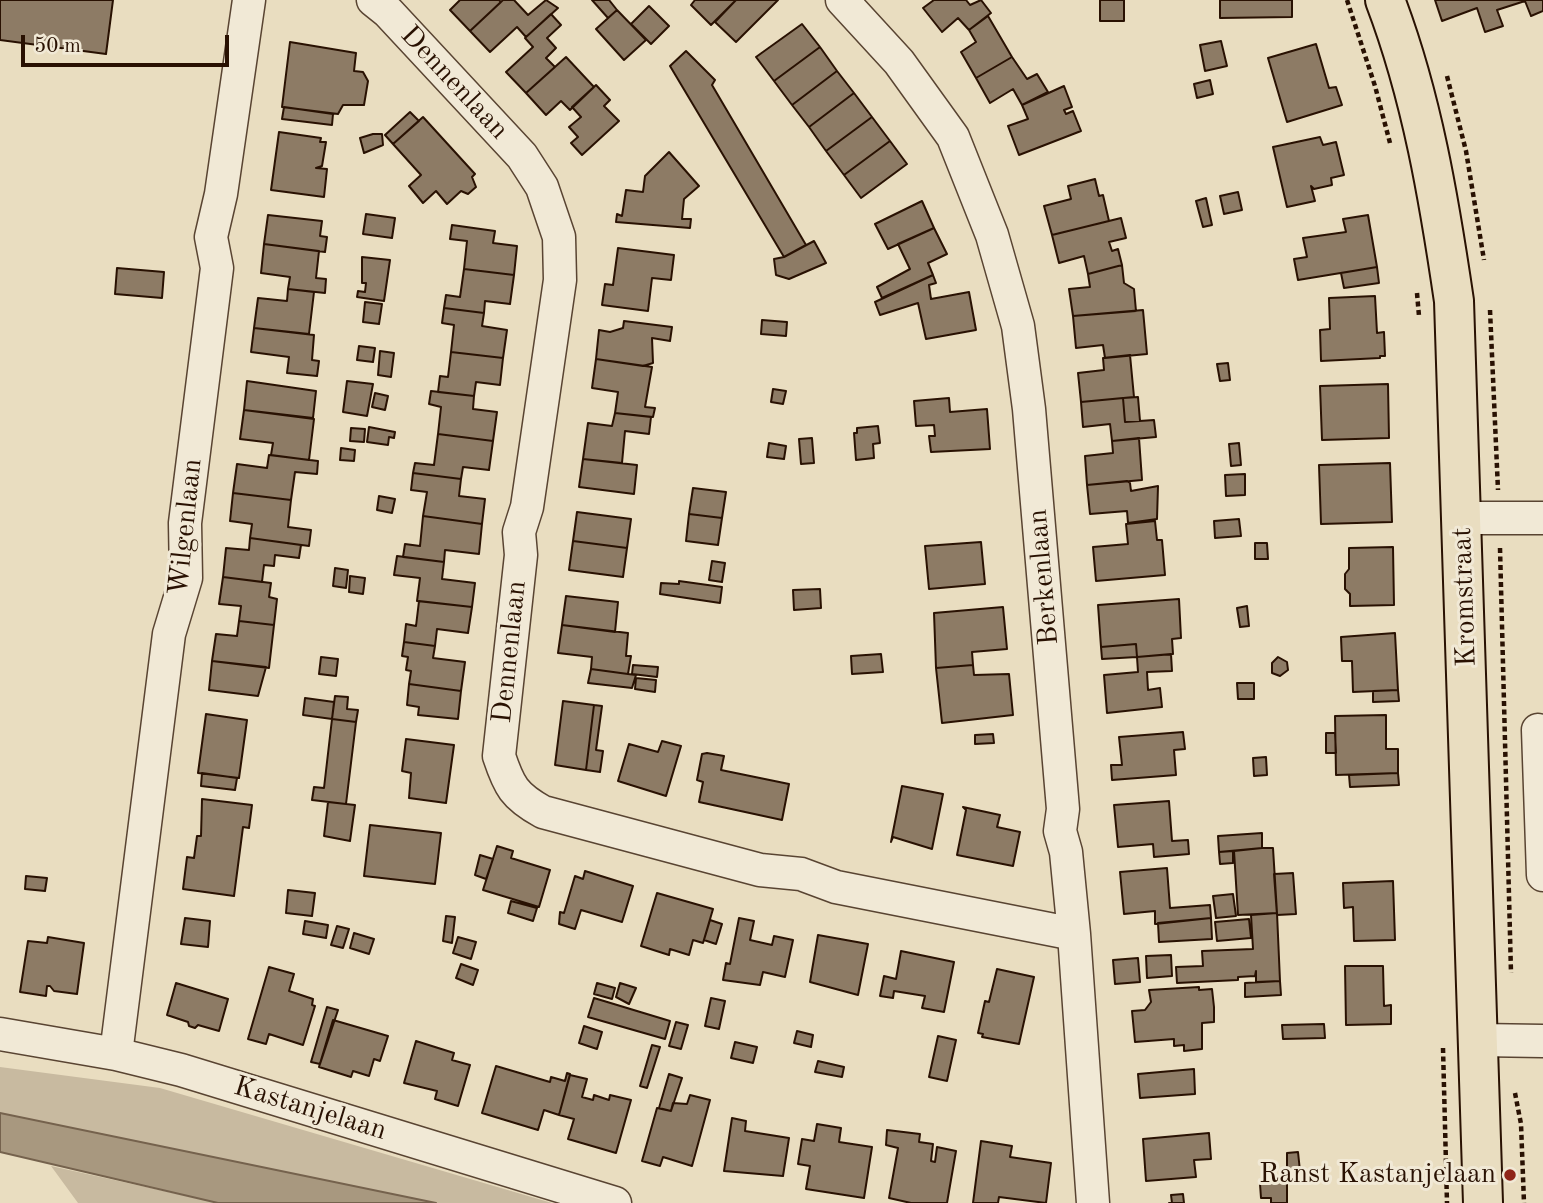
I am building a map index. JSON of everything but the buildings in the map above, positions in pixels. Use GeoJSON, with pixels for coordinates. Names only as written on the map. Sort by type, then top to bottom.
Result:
{"type":"FeatureCollection","features":[{"type":"Feature","properties":{"kind":"main road","name":"Kromstraat"},"geometry":{"type":"LineString","coordinates":[[1385,0],[1421,116],[1441,211],[1454,301],[1462,518],[1461,1040],[1483,1203]]}},
{"type":"Feature","properties":{"kind":"street","name":"Wilgenlaan"},"geometry":{"type":"LineString","coordinates":[[116,1054],[169,634],[186,578],[185,523],[217,268],[211,237],[221,194],[249,0]]}},
{"type":"Feature","properties":{"kind":"street","name":"Dennenlaan"},"geometry":{"type":"LineString","coordinates":[[373,0],[388,12],[522,156],[542,187],[559,237],[560,280],[527,507],[519,532],[521,555],[499,756],[506,778],[519,798],[542,812],[760,870],[801,874],[836,887],[1074,934]]}},
{"type":"Feature","properties":{"kind":"street","name":"Berkenlaan"},"geometry":{"type":"LineString","coordinates":[[842,0],[899,62],[953,137],[992,236],[1018,326],[1029,409],[1063,809],[1060,831],[1066,852],[1074,934],[1093,1203]]}},
{"type":"Feature","properties":{"kind":"street"},"geometry":{"type":"LineString","coordinates":[[1462,518],[1543,518]]}},
{"type":"Feature","properties":{"kind":"street"},"geometry":{"type":"LineString","coordinates":[[1538,730],[1543,875]]}},
{"type":"Feature","properties":{"kind":"street","name":"Kastanjelaan"},"geometry":{"type":"LineString","coordinates":[[0,1034],[116,1054],[181,1070],[615,1203]]}},
{"type":"Feature","properties":{"kind":"street"},"geometry":{"type":"LineString","coordinates":[[1461,1040],[1543,1041]]}},
{"type":"Feature","properties":{"kind":"path"},"geometry":{"type":"LineString","coordinates":[[1347,0],[1375,86],[1393,154]]}},
{"type":"Feature","properties":{"kind":"path"},"geometry":{"type":"LineString","coordinates":[[1416,289],[1419,323]]}},
{"type":"Feature","properties":{"kind":"path"},"geometry":{"type":"LineString","coordinates":[[1447,1203],[1461,1040]]}},
{"type":"Feature","properties":{"kind":"shaded area"},"geometry":{"type":"Polygon","coordinates":[[[0,1067],[160,1088],[552,1203],[436,1203],[0,1113],[0,1067]]]}},
{"type":"Feature","properties":{"kind":"shaded area"},"geometry":{"type":"Polygon","coordinates":[[[0,1113],[436,1203],[218,1203],[0,1152],[0,1113]]]}},
{"type":"Feature","properties":{"kind":"shaded area"},"geometry":{"type":"Polygon","coordinates":[[[51,1166],[218,1203],[78,1203],[51,1166]]]}},
{"type":"Feature","properties":{"kind":"place","name":"Ranst Kastanjelaan"},"geometry":{"type":"Point","coordinates":[1510,1175]}}]}
